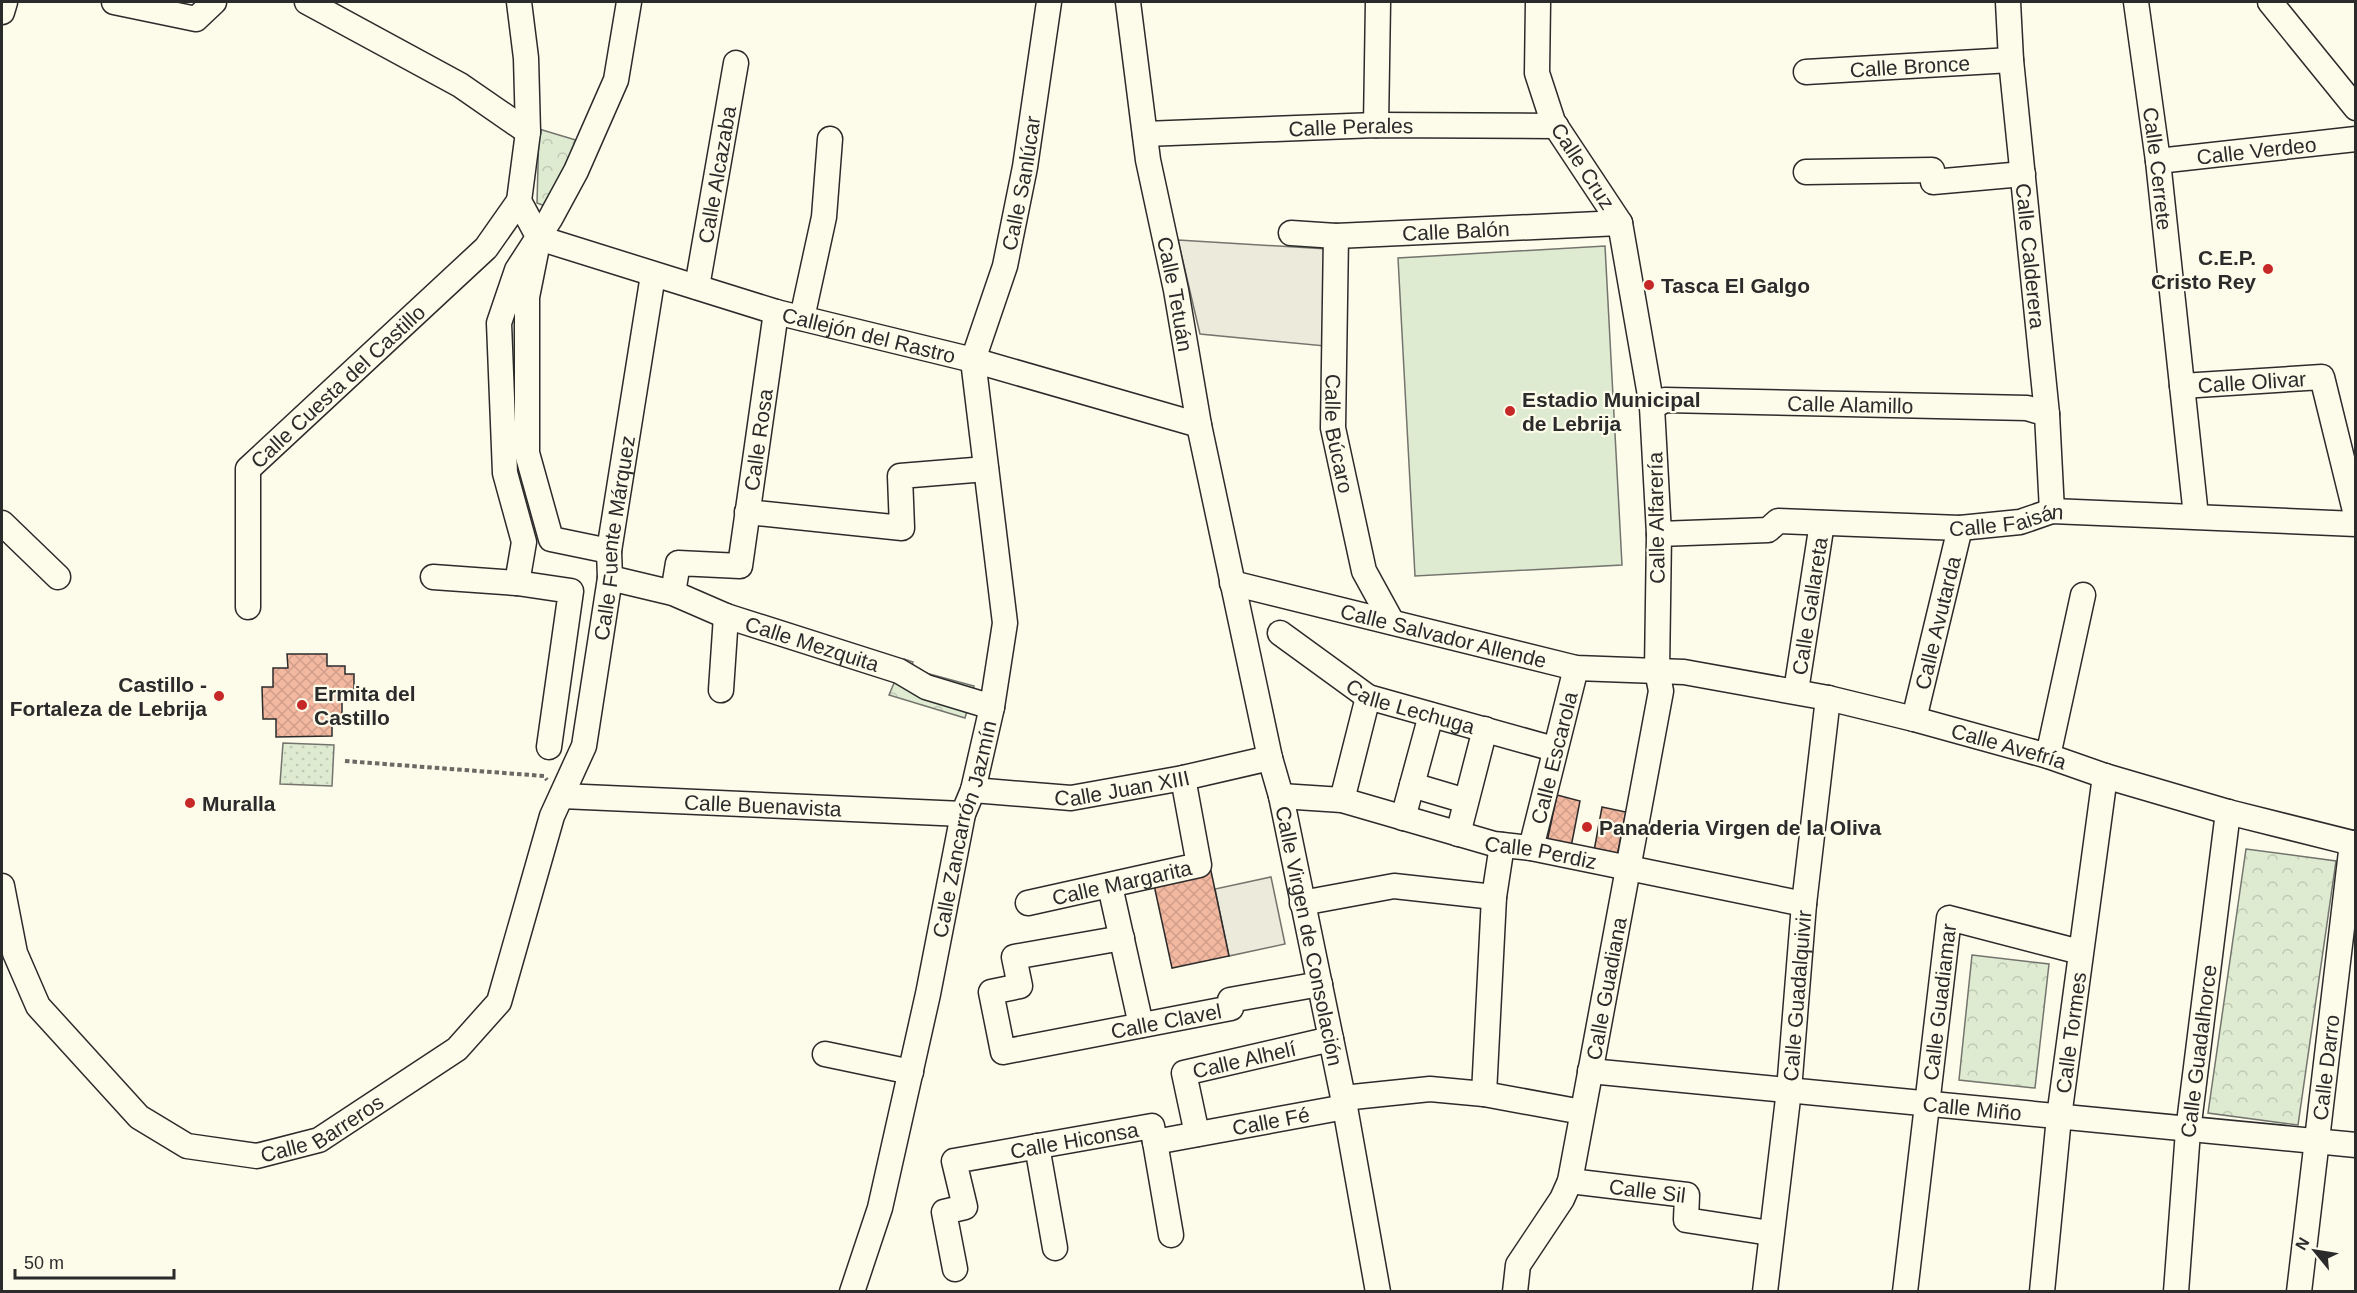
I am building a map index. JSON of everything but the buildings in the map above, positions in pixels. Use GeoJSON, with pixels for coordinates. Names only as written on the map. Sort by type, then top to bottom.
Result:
{"type":"FeatureCollection","features":[{"type":"Feature","properties":{"kind":"street"},"geometry":{"type":"LineString","coordinates":[[2,12],[5,2]]}},
{"type":"Feature","properties":{"kind":"street"},"geometry":{"type":"LineString","coordinates":[[123,2],[196,19],[214,2]]}},
{"type":"Feature","properties":{"kind":"street"},"geometry":{"type":"LineString","coordinates":[[307,2],[344,9],[528,132]]}},
{"type":"Feature","properties":{"kind":"street"},"geometry":{"type":"LineString","coordinates":[[519,2],[526,58],[528,132],[519,201],[539,238],[527,297],[527,453],[551,539],[609,551]]}},
{"type":"Feature","properties":{"kind":"street"},"geometry":{"type":"LineString","coordinates":[[517,584],[524,542],[505,473],[499,323],[517,270],[539,238],[576,171],[616,80],[628,2]]}},
{"type":"Feature","properties":{"kind":"street","name":"Calle Sanlúcar"},"geometry":{"type":"LineString","coordinates":[[973,360],[1005,267],[1024,167],[1049,2]]}},
{"type":"Feature","properties":{"kind":"street","name":"Calle Tetuán"},"geometry":{"type":"LineString","coordinates":[[1128,2],[1148,160],[1176,290],[1198,425],[1232,583]]}},
{"type":"Feature","properties":{"kind":"street"},"geometry":{"type":"LineString","coordinates":[[1376,125],[1378,2]]}},
{"type":"Feature","properties":{"kind":"street","name":"Calle Cruz"},"geometry":{"type":"LineString","coordinates":[[1538,2],[1537,73],[1556,126],[1620,223]]}},
{"type":"Feature","properties":{"kind":"street","name":"Calle Calderera"},"geometry":{"type":"LineString","coordinates":[[2008,2],[2011,60],[2048,414],[2052,511]]}},
{"type":"Feature","properties":{"kind":"street","name":"Calle Cerrete"},"geometry":{"type":"LineString","coordinates":[[2136,2],[2158,161],[2196,516]]}},
{"type":"Feature","properties":{"kind":"street"},"geometry":{"type":"LineString","coordinates":[[2270,2],[2351,94]]}},
{"type":"Feature","properties":{"kind":"street","name":"Calle Bronce"},"geometry":{"type":"LineString","coordinates":[[1806,72],[2011,60]]}},
{"type":"Feature","properties":{"kind":"street","name":"Calle Alcazaba"},"geometry":{"type":"LineString","coordinates":[[697,287],[736,63]]}},
{"type":"Feature","properties":{"kind":"street","name":"Calle Perales"},"geometry":{"type":"LineString","coordinates":[[1145,134],[1376,125],[1556,126]]}},
{"type":"Feature","properties":{"kind":"street"},"geometry":{"type":"LineString","coordinates":[[802,318],[824,217],[830,139]]}},
{"type":"Feature","properties":{"kind":"street","name":"Calle Verdeo"},"geometry":{"type":"LineString","coordinates":[[2158,161],[2355,139]]}},
{"type":"Feature","properties":{"kind":"street"},"geometry":{"type":"LineString","coordinates":[[1806,171],[1932,170],[1933,182],[2023,174]]}},
{"type":"Feature","properties":{"kind":"street","name":"Calle Cuesta del Castillo"},"geometry":{"type":"LineString","coordinates":[[248,607],[248,469],[486,248],[519,201]]}},
{"type":"Feature","properties":{"kind":"street","name":"Calle Balón"},"geometry":{"type":"LineString","coordinates":[[1291,233],[1336,236],[1620,223]]}},
{"type":"Feature","properties":{"kind":"street","name":"Calle Alfarería"},"geometry":{"type":"LineString","coordinates":[[1620,223],[1652,407],[1659,534],[1657,670]]}},
{"type":"Feature","properties":{"kind":"street","name":"Calle Búcaro"},"geometry":{"type":"LineString","coordinates":[[1336,236],[1333,428],[1364,571],[1392,622]]}},
{"type":"Feature","properties":{"kind":"street","name":"Callejón del Rastro"},"geometry":{"type":"LineString","coordinates":[[539,238],[652,286],[697,287],[776,312],[973,360],[1198,425]]}},
{"type":"Feature","properties":{"kind":"street","name":"Calle Fuente Márquez"},"geometry":{"type":"LineString","coordinates":[[562,796],[584,746],[610,578],[609,551],[652,286]]}},
{"type":"Feature","properties":{"kind":"street","name":"Calle Rosa"},"geometry":{"type":"LineString","coordinates":[[673,593],[678,563],[740,566],[776,312]]}},
{"type":"Feature","properties":{"kind":"street","name":"Calle Zancarrón Jazmín"},"geometry":{"type":"LineString","coordinates":[[852,1292],[880,1208],[963,814],[981,791],[1005,623],[973,360]]}},
{"type":"Feature","properties":{"kind":"street","name":"Calle Olivar"},"geometry":{"type":"LineString","coordinates":[[2182,386],[2322,377],[2355,515]]}},
{"type":"Feature","properties":{"kind":"street","name":"Calle Alamillo"},"geometry":{"type":"LineString","coordinates":[[1652,407],[1665,400],[1677,400],[2027,408],[2048,414]]}},
{"type":"Feature","properties":{"kind":"street"},"geometry":{"type":"LineString","coordinates":[[747,512],[902,528],[900,476],[986,469]]}},
{"type":"Feature","properties":{"kind":"street","name":"Calle Faisán"},"geometry":{"type":"LineString","coordinates":[[1659,534],[1768,530],[1778,521],[1960,528],[2020,522],[2052,511],[2355,524]]}},
{"type":"Feature","properties":{"kind":"street","name":"Calle Gallareta"},"geometry":{"type":"LineString","coordinates":[[1796,691],[1822,523]]}},
{"type":"Feature","properties":{"kind":"street"},"geometry":{"type":"LineString","coordinates":[[2,524],[58,577]]}},
{"type":"Feature","properties":{"kind":"street","name":"Calle Avutarda"},"geometry":{"type":"LineString","coordinates":[[1914,719],[1960,528]]}},
{"type":"Feature","properties":{"kind":"street"},"geometry":{"type":"LineString","coordinates":[[433,578],[517,584],[571,591],[549,747]]}},
{"type":"Feature","properties":{"kind":"street","name":"Calle Mezquita"},"geometry":{"type":"LineString","coordinates":[[610,578],[673,593],[726,616],[899,671],[926,687],[992,707]]}},
{"type":"Feature","properties":{"kind":"street","name":"Calle Salvador Allende"},"geometry":{"type":"LineString","coordinates":[[1232,583],[1576,668],[1657,670]]}},
{"type":"Feature","properties":{"kind":"street","name":"Calle Virgen de Consolación"},"geometry":{"type":"LineString","coordinates":[[1232,583],[1270,758],[1281,795],[1344,1102],[1374,1291]]}},
{"type":"Feature","properties":{"kind":"street"},"geometry":{"type":"LineString","coordinates":[[2048,756],[2083,595]]}},
{"type":"Feature","properties":{"kind":"street","name":"Calle Mezquita"},"geometry":{"type":"LineString","coordinates":[[722,690],[726,616]]}},
{"type":"Feature","properties":{"kind":"street","name":"Calle Lechuga"},"geometry":{"type":"LineString","coordinates":[[1280,633],[1368,697],[1554,748]]}},
{"type":"Feature","properties":{"kind":"street","name":"Calle Escarola"},"geometry":{"type":"LineString","coordinates":[[1532,848],[1554,748],[1576,668]]}},
{"type":"Feature","properties":{"kind":"street","name":"Calle Avefría"},"geometry":{"type":"LineString","coordinates":[[1657,670],[1796,691],[1914,719],[2048,756],[2105,776],[2228,812],[2354,844]]}},
{"type":"Feature","properties":{"kind":"street","name":"Calle Guadiana"},"geometry":{"type":"LineString","coordinates":[[1515,1292],[1518,1265],[1562,1199],[1570,1181],[1661,691],[1657,670]]}},
{"type":"Feature","properties":{"kind":"street"},"geometry":{"type":"LineString","coordinates":[[1342,800],[1368,697]]}},
{"type":"Feature","properties":{"kind":"street","name":"Calle Guadalquivir"},"geometry":{"type":"LineString","coordinates":[[1765,1292],[1770,1233],[1789,1090],[1804,904],[1828,698]]}},
{"type":"Feature","properties":{"kind":"street"},"geometry":{"type":"LineString","coordinates":[[1403,818],[1431,715]]}},
{"type":"Feature","properties":{"kind":"street"},"geometry":{"type":"LineString","coordinates":[[1458,834],[1485,729]]}},
{"type":"Feature","properties":{"kind":"street","name":"Calle Juan XIII"},"geometry":{"type":"LineString","coordinates":[[981,791],[1071,798],[1183,778],[1270,758]]}},
{"type":"Feature","properties":{"kind":"street","name":"Calle Tormes"},"geometry":{"type":"LineString","coordinates":[[2042,1292],[2059,1117],[2105,776]]}},
{"type":"Feature","properties":{"kind":"street","name":"Calle Margarita"},"geometry":{"type":"LineString","coordinates":[[1028,903],[1199,866],[1183,778]]}},
{"type":"Feature","properties":{"kind":"street"},"geometry":{"type":"LineString","coordinates":[[1412,785],[1466,801]]}},
{"type":"Feature","properties":{"kind":"street","name":"Calle Perdiz"},"geometry":{"type":"LineString","coordinates":[[1281,795],[1342,800],[1502,845],[1532,848],[1804,904]]}},
{"type":"Feature","properties":{"kind":"street","name":"Calle Buenavista"},"geometry":{"type":"LineString","coordinates":[[562,796],[963,814]]}},
{"type":"Feature","properties":{"kind":"street","name":"Calle Barreros"},"geometry":{"type":"LineString","coordinates":[[2,886],[15,952],[38,1006],[139,1117],[188,1146],[257,1156],[319,1140],[457,1049],[499,1002],[552,816],[562,796]]}},
{"type":"Feature","properties":{"kind":"street","name":"Calle Guadalhorce"},"geometry":{"type":"LineString","coordinates":[[2176,1292],[2188,1131],[2228,812]]}},
{"type":"Feature","properties":{"kind":"street","name":"Calle Darro"},"geometry":{"type":"LineString","coordinates":[[2299,1292],[2315,1140],[2354,844]]}},
{"type":"Feature","properties":{"kind":"street"},"geometry":{"type":"LineString","coordinates":[[1484,1094],[1494,897],[1502,845]]}},
{"type":"Feature","properties":{"kind":"street"},"geometry":{"type":"LineString","coordinates":[[1110,886],[1141,1025]]}},
{"type":"Feature","properties":{"kind":"street"},"geometry":{"type":"LineString","coordinates":[[1302,903],[1394,886],[1494,897]]}},
{"type":"Feature","properties":{"kind":"street","name":"Calle Guadiamar"},"geometry":{"type":"LineString","coordinates":[[1905,1292],[1949,918],[2080,952]]}},
{"type":"Feature","properties":{"kind":"street","name":"Calle Clavel"},"geometry":{"type":"LineString","coordinates":[[1122,938],[1014,957],[1020,986],[991,992],[1003,1052],[1231,1008],[1230,1000],[1320,984]]}},
{"type":"Feature","properties":{"kind":"street","name":"Calle Alhelí"},"geometry":{"type":"LineString","coordinates":[[1197,1134],[1184,1073],[1331,1039]]}},
{"type":"Feature","properties":{"kind":"street"},"geometry":{"type":"LineString","coordinates":[[825,1054],[910,1072]]}},
{"type":"Feature","properties":{"kind":"street","name":"Calle Miño"},"geometry":{"type":"LineString","coordinates":[[1590,1071],[2188,1131],[2355,1145]]}},
{"type":"Feature","properties":{"kind":"street","name":"Calle Fé"},"geometry":{"type":"LineString","coordinates":[[1153,1134],[1197,1134],[1344,1102],[1430,1089],[1484,1094],[1582,1112]]}},
{"type":"Feature","properties":{"kind":"street"},"geometry":{"type":"LineString","coordinates":[[1153,1134],[1171,1235]]}},
{"type":"Feature","properties":{"kind":"street","name":"Calle Hiconsa"},"geometry":{"type":"LineString","coordinates":[[955,1269],[944,1212],[965,1207],[954,1161],[1037,1146],[1153,1134]]}},
{"type":"Feature","properties":{"kind":"street"},"geometry":{"type":"LineString","coordinates":[[1037,1146],[1055,1248]]}},
{"type":"Feature","properties":{"kind":"street","name":"Calle Sil"},"geometry":{"type":"LineString","coordinates":[[1570,1181],[1687,1195],[1686,1220],[1770,1233]]}},
{"type":"Feature","properties":{"kind":"path"},"geometry":{"type":"LineString","coordinates":[[345,761],[544,776]]}},
{"type":"Feature","properties":{"kind":"green space"},"geometry":{"type":"Polygon","coordinates":[[[539,129],[579,141],[550,208],[537,203],[539,129]]]}},
{"type":"Feature","properties":{"kind":"green space","name":"Estadio Municipal de Lebrija"},"geometry":{"type":"Polygon","coordinates":[[[1605,246],[1622,565],[1415,576],[1398,258],[1605,246]]]}},
{"type":"Feature","properties":{"kind":"green space"},"geometry":{"type":"Polygon","coordinates":[[[904,659],[913,662],[911,669],[974,686],[965,718],[889,695],[904,659]]]}},
{"type":"Feature","properties":{"kind":"green space"},"geometry":{"type":"Polygon","coordinates":[[[283,743],[334,745],[332,786],[280,784],[283,743]]]}},
{"type":"Feature","properties":{"kind":"green space"},"geometry":{"type":"Polygon","coordinates":[[[2246,849],[2336,861],[2298,1125],[2208,1113],[2246,849]]]}},
{"type":"Feature","properties":{"kind":"green space"},"geometry":{"type":"Polygon","coordinates":[[[1972,955],[2049,964],[2035,1088],[1959,1080],[1972,955]]]}},
{"type":"Feature","properties":{"kind":"shaded area"},"geometry":{"type":"Polygon","coordinates":[[[1178,240],[1328,249],[1325,346],[1200,334],[1178,240]]]}},
{"type":"Feature","properties":{"kind":"shaded area"},"geometry":{"type":"Polygon","coordinates":[[[1271,877],[1285,944],[1229,956],[1215,889],[1271,877]]]}},
{"type":"Feature","properties":{"kind":"place","name":"C.E.P. Cristo Rey"},"geometry":{"type":"Point","coordinates":[2268,269]}},
{"type":"Feature","properties":{"kind":"place","name":"Tasca El Galgo"},"geometry":{"type":"Point","coordinates":[1649,285]}},
{"type":"Feature","properties":{"kind":"place","name":"Estadio Municipal de Lebrija"},"geometry":{"type":"Point","coordinates":[1510,411]}},
{"type":"Feature","properties":{"kind":"place","name":"Castillo - Fortaleza de Lebrija"},"geometry":{"type":"Point","coordinates":[219,696]}},
{"type":"Feature","properties":{"kind":"place","name":"Ermita del Castillo"},"geometry":{"type":"Point","coordinates":[302,705]}},
{"type":"Feature","properties":{"kind":"place","name":"Muralla"},"geometry":{"type":"Point","coordinates":[190,803]}},
{"type":"Feature","properties":{"kind":"place","name":"Panaderia Virgen de la Oliva"},"geometry":{"type":"Point","coordinates":[1587,827]}}]}
